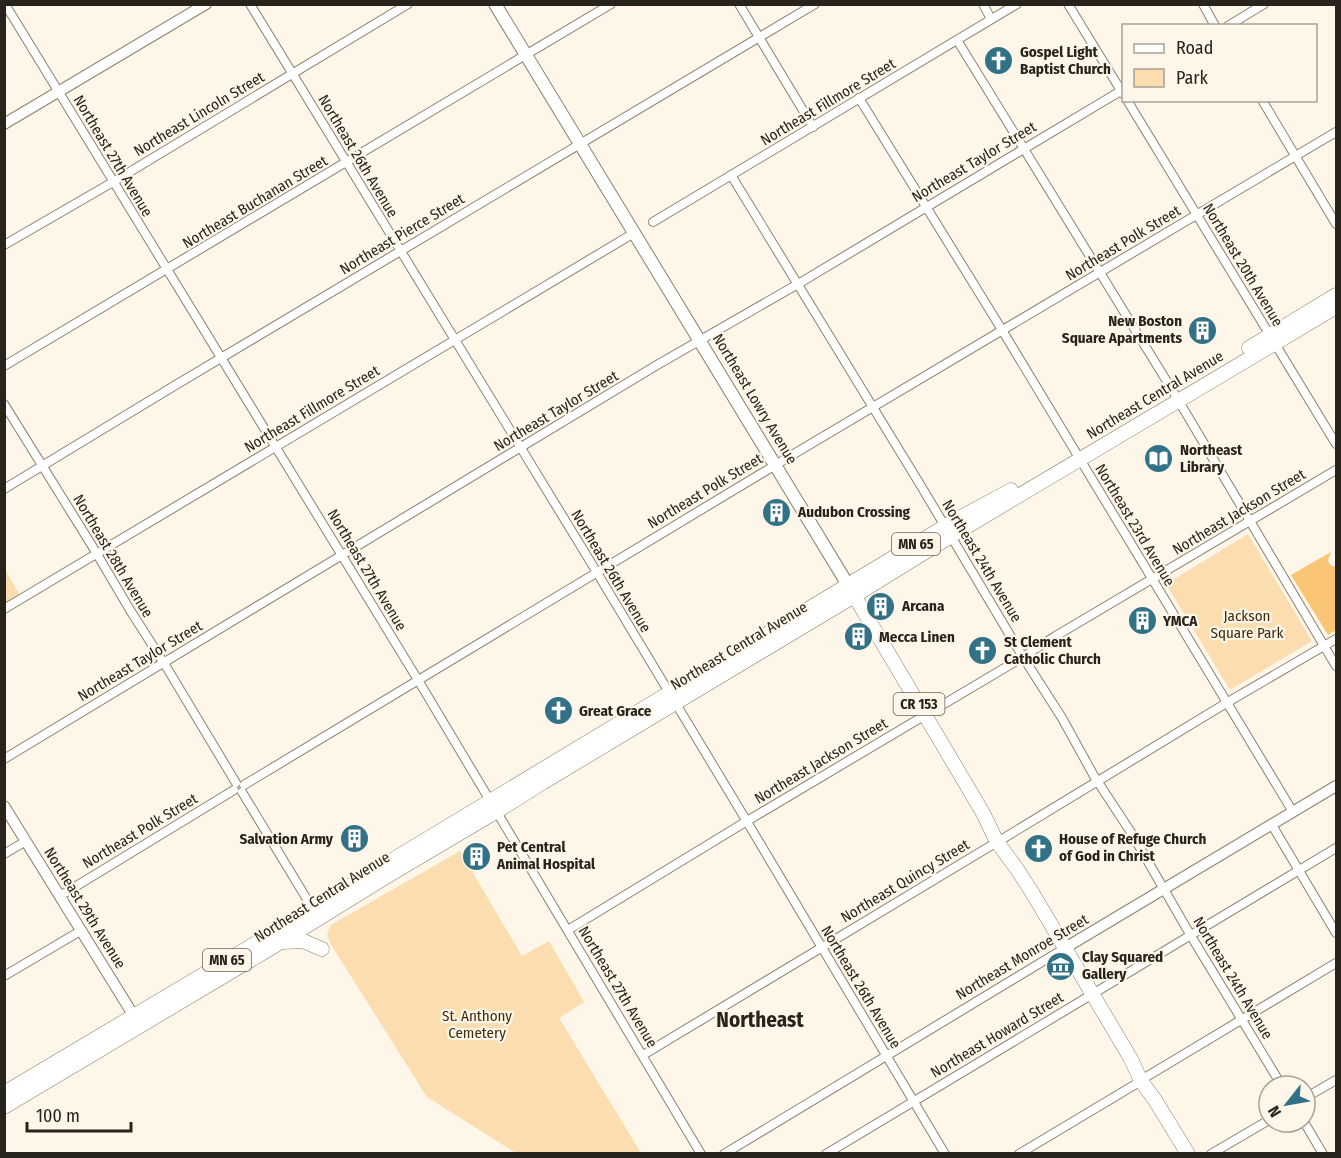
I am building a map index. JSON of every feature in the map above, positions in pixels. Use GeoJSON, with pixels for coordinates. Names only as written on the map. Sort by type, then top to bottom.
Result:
{"type":"FeatureCollection","features":[{"type":"Feature","properties":{"kind":"main road","name":"Northeast Lowry Avenue"},"geometry":{"type":"LineString","coordinates":[[495,4],[851,591],[1188,1154]]}},
{"type":"Feature","properties":{"kind":"main road","name":"Northeast Central Avenue"},"geometry":{"type":"LineString","coordinates":[[1273,339],[1336,295]]}},
{"type":"Feature","properties":{"kind":"main road","name":"Northeast Central Avenue"},"geometry":{"type":"LineString","coordinates":[[4,1107],[311,909],[494,806],[542,783],[672,698],[948,531],[1273,339],[1336,307]]}},
{"type":"Feature","properties":{"kind":"main road","name":"Northeast Central Avenue"},"geometry":{"type":"LineString","coordinates":[[4,1094],[266,951],[494,806]]}},
{"type":"Feature","properties":{"kind":"main road"},"geometry":{"type":"LineString","coordinates":[[266,951],[284,942],[303,940],[322,949]]}},
{"type":"Feature","properties":{"kind":"street","name":"Northeast 27th Avenue"},"geometry":{"type":"LineString","coordinates":[[5,4],[418,680],[701,1154]]}},
{"type":"Feature","properties":{"kind":"street"},"geometry":{"type":"LineString","coordinates":[[4,124],[206,4]]}},
{"type":"Feature","properties":{"kind":"street","name":"Northeast 26th Avenue"},"geometry":{"type":"LineString","coordinates":[[250,4],[597,572],[945,1154]]}},
{"type":"Feature","properties":{"kind":"street","name":"Northeast Lincoln Street"},"geometry":{"type":"LineString","coordinates":[[4,245],[408,4]]}},
{"type":"Feature","properties":{"kind":"street","name":"Northeast Buchanan Street"},"geometry":{"type":"LineString","coordinates":[[4,366],[611,4]]}},
{"type":"Feature","properties":{"kind":"street"},"geometry":{"type":"LineString","coordinates":[[739,4],[813,127]]}},
{"type":"Feature","properties":{"kind":"street","name":"Northeast Pierce Street"},"geometry":{"type":"LineString","coordinates":[[4,489],[815,4]]}},
{"type":"Feature","properties":{"kind":"street"},"geometry":{"type":"LineString","coordinates":[[983,4],[992,20]]}},
{"type":"Feature","properties":{"kind":"street","name":"Northeast Fillmore Street"},"geometry":{"type":"LineString","coordinates":[[653,222],[1017,4]]}},
{"type":"Feature","properties":{"kind":"street"},"geometry":{"type":"LineString","coordinates":[[1068,4],[1122,89]]}},
{"type":"Feature","properties":{"kind":"street"},"geometry":{"type":"LineString","coordinates":[[1203,4],[1214,24]]}},
{"type":"Feature","properties":{"kind":"street"},"geometry":{"type":"LineString","coordinates":[[1231,24],[1264,4]]}},
{"type":"Feature","properties":{"kind":"street"},"geometry":{"type":"LineString","coordinates":[[957,40],[1176,397],[1336,666]]}},
{"type":"Feature","properties":{"kind":"street","name":"Northeast Taylor Street"},"geometry":{"type":"LineString","coordinates":[[4,759],[521,447],[1122,92]]}},
{"type":"Feature","properties":{"kind":"street","name":"Northeast 23rd Avenue"},"geometry":{"type":"LineString","coordinates":[[860,98],[1293,812]]}},
{"type":"Feature","properties":{"kind":"street","name":"Northeast 20th Avenue"},"geometry":{"type":"LineString","coordinates":[[1128,102],[1336,444]]}},
{"type":"Feature","properties":{"kind":"street"},"geometry":{"type":"LineString","coordinates":[[1263,102],[1336,224]]}},
{"type":"Feature","properties":{"kind":"street","name":"Northeast Polk Street"},"geometry":{"type":"LineString","coordinates":[[60,896],[775,465],[1336,132]]}},
{"type":"Feature","properties":{"kind":"street","name":"Northeast 24th Avenue"},"geometry":{"type":"LineString","coordinates":[[731,175],[1062,718],[1275,1074]]}},
{"type":"Feature","properties":{"kind":"street","name":"Northeast Fillmore Street"},"geometry":{"type":"LineString","coordinates":[[4,609],[634,233]]}},
{"type":"Feature","properties":{"kind":"street","name":"Northeast 28th Avenue"},"geometry":{"type":"LineString","coordinates":[[4,404],[164,663],[311,909]]}},
{"type":"Feature","properties":{"kind":"street","name":"Northeast Jackson Street"},"geometry":{"type":"LineString","coordinates":[[568,930],[1336,470]]}},
{"type":"Feature","properties":{"kind":"street","name":"Northeast Quincy Street"},"geometry":{"type":"LineString","coordinates":[[643,1055],[1336,639]]}},
{"type":"Feature","properties":{"kind":"street","name":"Northeast Monroe Street"},"geometry":{"type":"LineString","coordinates":[[724,1154],[1336,786]]}},
{"type":"Feature","properties":{"kind":"street","name":"Northeast 29th Avenue"},"geometry":{"type":"LineString","coordinates":[[4,806],[137,1021]]}},
{"type":"Feature","properties":{"kind":"street"},"geometry":{"type":"LineString","coordinates":[[1272,825],[1336,933]]}},
{"type":"Feature","properties":{"kind":"street"},"geometry":{"type":"LineString","coordinates":[[4,854],[26,841]]}},
{"type":"Feature","properties":{"kind":"street","name":"Northeast Howard Street"},"geometry":{"type":"LineString","coordinates":[[826,1154],[1336,848]]}},
{"type":"Feature","properties":{"kind":"street"},"geometry":{"type":"LineString","coordinates":[[4,976],[82,930]]}},
{"type":"Feature","properties":{"kind":"street"},"geometry":{"type":"LineString","coordinates":[[1019,1154],[1336,963]]}},
{"type":"Feature","properties":{"kind":"street"},"geometry":{"type":"LineString","coordinates":[[1317,1091],[1336,1080]]}},
{"type":"Feature","properties":{"kind":"street"},"geometry":{"type":"LineString","coordinates":[[1211,1154],[1257,1127]]}},
{"type":"Feature","properties":{"kind":"street"},"geometry":{"type":"LineString","coordinates":[[1311,1134],[1323,1154]]}},
{"type":"Feature","properties":{"kind":"green space","name":"Jackson Square Park"},"geometry":{"type":"Polygon","coordinates":[[[1248,534],[1312,641],[1230,690],[1166,584],[1248,534]]]}},
{"type":"Feature","properties":{"kind":"green space"},"geometry":{"type":"Polygon","coordinates":[[[4,568],[20,595],[4,604],[4,568]]]}},
{"type":"Feature","properties":{"kind":"green space","name":"St. Anthony Cemetery"},"geometry":{"type":"Polygon","coordinates":[[[460,851],[522,956],[549,941],[584,1002],[559,1018],[641,1153],[516,1153],[427,1097],[330,943],[327,934],[331,925],[460,851]]]}},
{"type":"Feature","properties":{"kind":"shaded area"},"geometry":{"type":"Polygon","coordinates":[[[1331,552],[1328,560],[1330,565],[1336,567],[1336,630],[1328,635],[1291,575],[1331,552]]]}},
{"type":"Feature","properties":{"kind":"place","name":"Gospel Light Baptist Church"},"geometry":{"type":"Point","coordinates":[999,61]}},
{"type":"Feature","properties":{"kind":"place","name":"New Boston Square Apartments"},"geometry":{"type":"Point","coordinates":[1203,330]}},
{"type":"Feature","properties":{"kind":"place","name":"Northeast Library"},"geometry":{"type":"Point","coordinates":[1159,459]}},
{"type":"Feature","properties":{"kind":"place","name":"Audubon Crossing"},"geometry":{"type":"Point","coordinates":[777,512]}},
{"type":"Feature","properties":{"kind":"place","name":"Arcana"},"geometry":{"type":"Point","coordinates":[881,606]}},
{"type":"Feature","properties":{"kind":"place","name":"YMCA"},"geometry":{"type":"Point","coordinates":[1142,621]}},
{"type":"Feature","properties":{"kind":"place","name":"Mecca Linen"},"geometry":{"type":"Point","coordinates":[858,637]}},
{"type":"Feature","properties":{"kind":"place","name":"St Clement Catholic Church"},"geometry":{"type":"Point","coordinates":[983,651]}},
{"type":"Feature","properties":{"kind":"place","name":"Great Grace"},"geometry":{"type":"Point","coordinates":[558,711]}},
{"type":"Feature","properties":{"kind":"place","name":"Salvation Army"},"geometry":{"type":"Point","coordinates":[354,839]}},
{"type":"Feature","properties":{"kind":"place","name":"House of Refuge Church of God in Christ"},"geometry":{"type":"Point","coordinates":[1038,848]}},
{"type":"Feature","properties":{"kind":"place","name":"Pet Central Animal Hospital"},"geometry":{"type":"Point","coordinates":[476,856]}},
{"type":"Feature","properties":{"kind":"place","name":"Clay Squared Gallery"},"geometry":{"type":"Point","coordinates":[1061,966]}},
{"type":"Feature","properties":{"kind":"district","name":"Northeast"},"geometry":{"type":"Point","coordinates":[760,1020]}}]}
